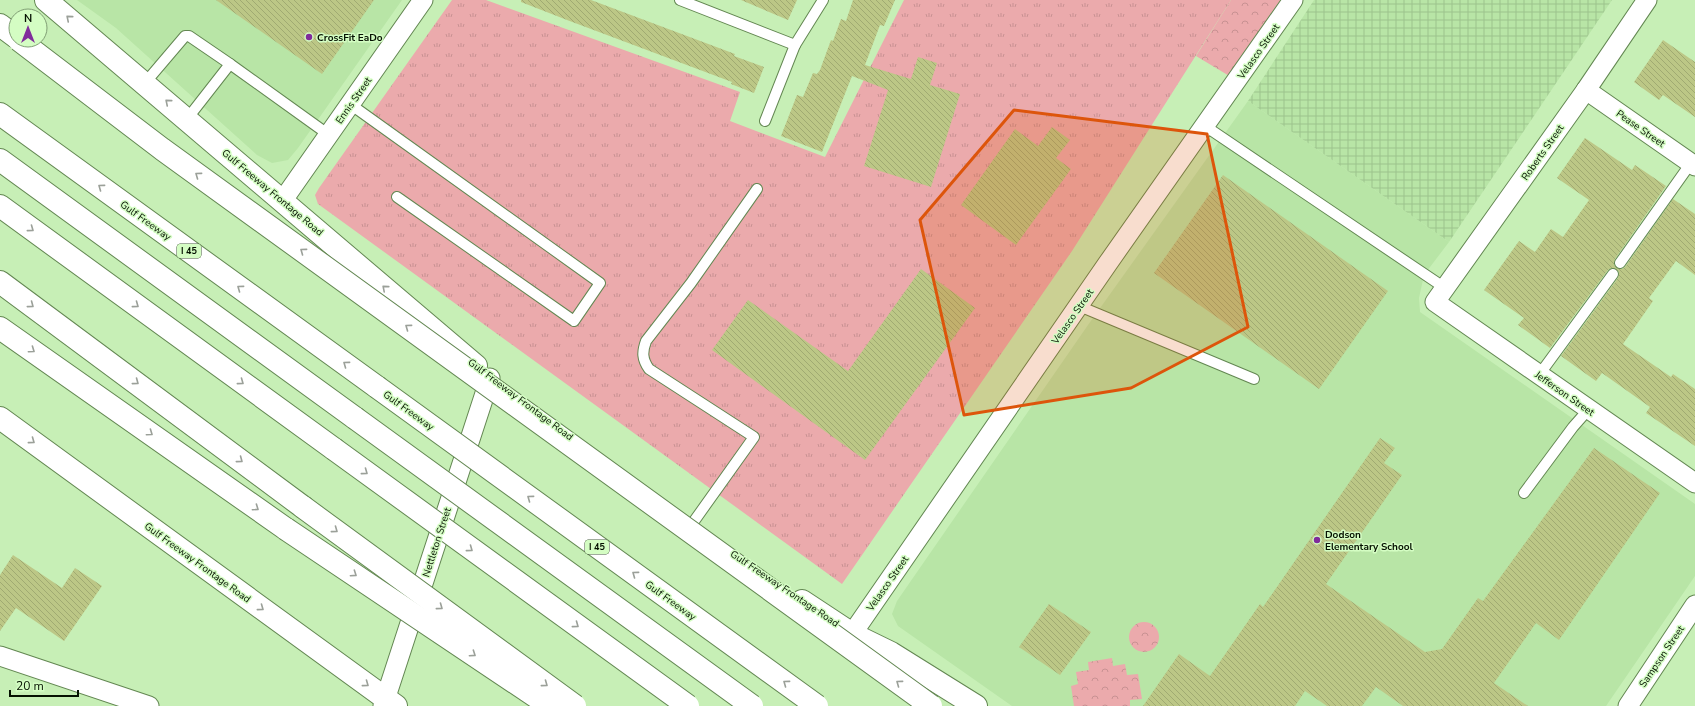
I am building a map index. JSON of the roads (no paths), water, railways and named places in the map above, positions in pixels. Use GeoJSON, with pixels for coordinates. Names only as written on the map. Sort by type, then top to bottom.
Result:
{"type":"FeatureCollection","features":[{"type":"Feature","properties":{"kind":"main road","name":"Gulf Freeway Frontage Road"},"geometry":{"type":"LineString","coordinates":[[46,0],[188,119],[490,378],[777,585],[852,634],[891,653],[976,706]]}},
{"type":"Feature","properties":{"kind":"main road"},"geometry":{"type":"LineString","coordinates":[[30,48],[168,153],[931,706]]}},
{"type":"Feature","properties":{"kind":"main road","name":"Gulf Freeway"},"geometry":{"type":"LineString","coordinates":[[0,114],[817,706]]}},
{"type":"Feature","properties":{"kind":"main road"},"geometry":{"type":"LineString","coordinates":[[0,160],[752,706]]}},
{"type":"Feature","properties":{"kind":"main road"},"geometry":{"type":"LineString","coordinates":[[0,206],[688,706]]}},
{"type":"Feature","properties":{"kind":"main road"},"geometry":{"type":"LineString","coordinates":[[0,282],[303,507],[575,706]]}},
{"type":"Feature","properties":{"kind":"main road"},"geometry":{"type":"LineString","coordinates":[[0,328],[286,529],[550,706]]}},
{"type":"Feature","properties":{"kind":"main road","name":"Gulf Freeway Frontage Road"},"geometry":{"type":"LineString","coordinates":[[1,420],[388,704]]}},
{"type":"Feature","properties":{"kind":"street","name":"Ennis Street"},"geometry":{"type":"LineString","coordinates":[[283,200],[423,0]]}},
{"type":"Feature","properties":{"kind":"street","name":"Velasco Street"},"geometry":{"type":"LineString","coordinates":[[852,634],[1293,0]]}},
{"type":"Feature","properties":{"kind":"street","name":"Roberts Street"},"geometry":{"type":"LineString","coordinates":[[1440,295],[1586,90],[1646,0]]}},
{"type":"Feature","properties":{"kind":"street","name":"Pease Street"},"geometry":{"type":"LineString","coordinates":[[1586,90],[1693,165]]}},
{"type":"Feature","properties":{"kind":"street","name":"Jefferson Street"},"geometry":{"type":"LineString","coordinates":[[1440,295],[1539,375],[1695,483]]}},
{"type":"Feature","properties":{"kind":"street","name":"Nettleton Street"},"geometry":{"type":"LineString","coordinates":[[388,704],[490,378]]}},
{"type":"Feature","properties":{"kind":"street","name":"Sampson Street"},"geometry":{"type":"LineString","coordinates":[[1628,706],[1695,605]]}},
{"type":"Feature","properties":{"kind":"street"},"geometry":{"type":"LineString","coordinates":[[0,656],[149,706]]}},
{"type":"Feature","properties":{"kind":"lane"},"geometry":{"type":"LineString","coordinates":[[680,0],[795,45]]}},
{"type":"Feature","properties":{"kind":"lane"},"geometry":{"type":"LineString","coordinates":[[765,121],[795,45],[823,0]]}},
{"type":"Feature","properties":{"kind":"lane"},"geometry":{"type":"LineString","coordinates":[[145,83],[184,36],[190,36],[329,135]]}},
{"type":"Feature","properties":{"kind":"lane"},"geometry":{"type":"LineString","coordinates":[[188,119],[230,64]]}},
{"type":"Feature","properties":{"kind":"lane"},"geometry":{"type":"LineString","coordinates":[[350,104],[600,283],[574,320],[397,197]]}},
{"type":"Feature","properties":{"kind":"lane"},"geometry":{"type":"LineString","coordinates":[[1205,126],[1440,295]]}},
{"type":"Feature","properties":{"kind":"lane"},"geometry":{"type":"LineString","coordinates":[[1620,263],[1693,165]]}},
{"type":"Feature","properties":{"kind":"lane"},"geometry":{"type":"LineString","coordinates":[[692,524],[754,437],[649,369],[645,363],[642,352],[646,341],[692,283],[758,189]]}},
{"type":"Feature","properties":{"kind":"lane"},"geometry":{"type":"LineString","coordinates":[[1539,375],[1613,274]]}},
{"type":"Feature","properties":{"kind":"lane"},"geometry":{"type":"LineString","coordinates":[[1079,306],[1254,379]]}},
{"type":"Feature","properties":{"kind":"lane"},"geometry":{"type":"LineString","coordinates":[[1524,493],[1573,427],[1588,410]]}},
{"type":"Feature","properties":{"kind":"place","name":"CrossFit EaDo"},"geometry":{"type":"Point","coordinates":[309,37]}},
{"type":"Feature","properties":{"kind":"place","name":"Dodson Elementary School"},"geometry":{"type":"Point","coordinates":[1317,540]}}]}
